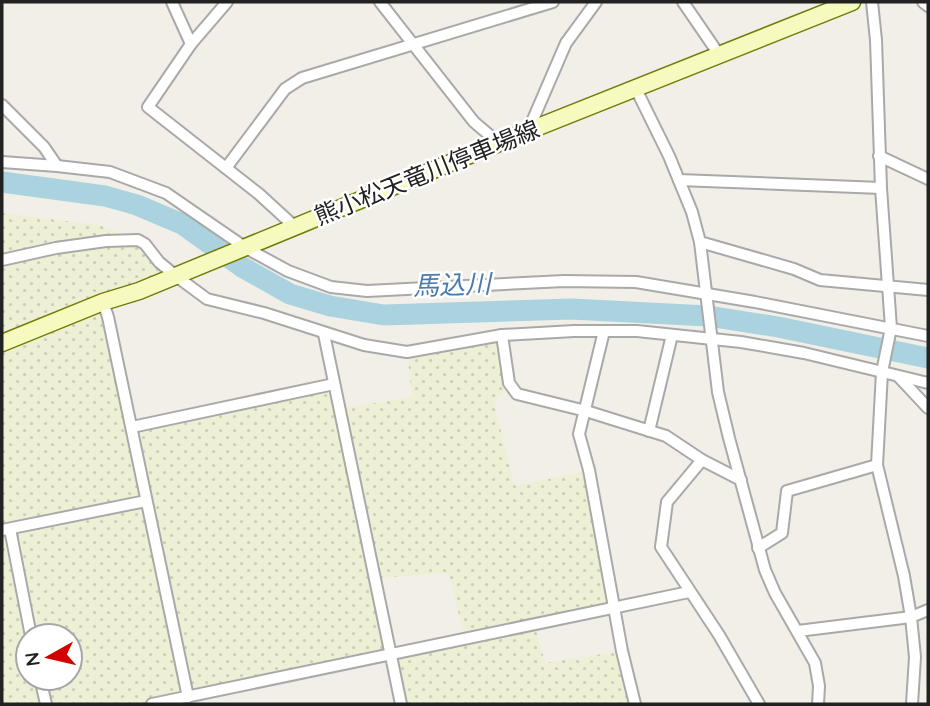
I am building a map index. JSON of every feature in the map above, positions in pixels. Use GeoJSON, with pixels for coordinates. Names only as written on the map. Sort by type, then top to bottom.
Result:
{"type":"FeatureCollection","features":[{"type":"Feature","properties":{"kind":"main road","name":"熊小松天竜川停車場線"},"geometry":{"type":"LineString","coordinates":[[2,343],[179,275],[528,131],[852,2]]}},
{"type":"Feature","properties":{"kind":"street"},"geometry":{"type":"LineString","coordinates":[[172,2],[191,44]]}},
{"type":"Feature","properties":{"kind":"street"},"geometry":{"type":"LineString","coordinates":[[227,2],[191,44],[148,107],[295,227]]}},
{"type":"Feature","properties":{"kind":"street"},"geometry":{"type":"LineString","coordinates":[[380,2],[474,122],[500,144]]}},
{"type":"Feature","properties":{"kind":"street"},"geometry":{"type":"LineString","coordinates":[[226,168],[290,85],[302,78],[553,2]]}},
{"type":"Feature","properties":{"kind":"street"},"geometry":{"type":"LineString","coordinates":[[528,131],[566,43],[596,2]]}},
{"type":"Feature","properties":{"kind":"street"},"geometry":{"type":"LineString","coordinates":[[683,2],[720,56]]}},
{"type":"Feature","properties":{"kind":"street"},"geometry":{"type":"LineString","coordinates":[[872,2],[890,330],[883,368],[877,465],[904,576],[911,617],[915,656],[912,704]]}},
{"type":"Feature","properties":{"kind":"street"},"geometry":{"type":"LineString","coordinates":[[922,2],[928,6]]}},
{"type":"Feature","properties":{"kind":"street"},"geometry":{"type":"LineString","coordinates":[[636,89],[692,212],[700,242],[704,293],[718,392],[765,570],[815,663],[819,686],[818,704]]}},
{"type":"Feature","properties":{"kind":"street"},"geometry":{"type":"LineString","coordinates":[[2,105],[44,147],[57,166]]}},
{"type":"Feature","properties":{"kind":"street"},"geometry":{"type":"LineString","coordinates":[[879,156],[928,179]]}},
{"type":"Feature","properties":{"kind":"street"},"geometry":{"type":"LineString","coordinates":[[2,162],[110,172],[166,193],[242,249],[288,271],[331,287],[360,291],[576,281],[636,282],[928,336]]}},
{"type":"Feature","properties":{"kind":"street"},"geometry":{"type":"LineString","coordinates":[[679,180],[881,188]]}},
{"type":"Feature","properties":{"kind":"street"},"geometry":{"type":"LineString","coordinates":[[2,260],[68,246],[138,240],[145,244],[159,262],[207,299],[264,313],[364,345],[407,352],[502,335],[604,331],[711,334],[883,368],[899,377],[928,408]]}},
{"type":"Feature","properties":{"kind":"street"},"geometry":{"type":"LineString","coordinates":[[700,242],[794,269],[820,280],[928,290]]}},
{"type":"Feature","properties":{"kind":"street"},"geometry":{"type":"LineString","coordinates":[[103,302],[188,697]]}},
{"type":"Feature","properties":{"kind":"street"},"geometry":{"type":"LineString","coordinates":[[604,331],[579,434],[589,470],[635,704]]}},
{"type":"Feature","properties":{"kind":"street"},"geometry":{"type":"LineString","coordinates":[[324,334],[401,704]]}},
{"type":"Feature","properties":{"kind":"street"},"geometry":{"type":"LineString","coordinates":[[502,335],[512,390],[666,436],[702,460],[741,480]]}},
{"type":"Feature","properties":{"kind":"street"},"geometry":{"type":"LineString","coordinates":[[649,431],[672,335]]}},
{"type":"Feature","properties":{"kind":"street"},"geometry":{"type":"LineString","coordinates":[[899,377],[928,383]]}},
{"type":"Feature","properties":{"kind":"street"},"geometry":{"type":"LineString","coordinates":[[132,427],[334,384]]}},
{"type":"Feature","properties":{"kind":"street"},"geometry":{"type":"LineString","coordinates":[[702,460],[667,502],[661,547],[719,635],[759,704]]}},
{"type":"Feature","properties":{"kind":"street"},"geometry":{"type":"LineString","coordinates":[[758,548],[782,533],[787,491],[877,465]]}},
{"type":"Feature","properties":{"kind":"street"},"geometry":{"type":"LineString","coordinates":[[29,622],[6,530],[146,501]]}},
{"type":"Feature","properties":{"kind":"street"},"geometry":{"type":"LineString","coordinates":[[152,704],[689,592]]}},
{"type":"Feature","properties":{"kind":"street"},"geometry":{"type":"LineString","coordinates":[[797,631],[911,617],[928,610]]}},
{"type":"Feature","properties":{"kind":"green space"},"geometry":{"type":"Polygon","coordinates":[[[2,213],[99,225],[138,240],[176,276],[103,302],[132,427],[328,391],[336,414],[384,651],[151,704],[2,704],[2,213]]]}},
{"type":"Feature","properties":{"kind":"green space"},"geometry":{"type":"Polygon","coordinates":[[[498,338],[506,388],[494,404],[515,486],[585,471],[609,603],[464,637],[449,573],[380,578],[344,408],[412,397],[407,352],[498,338]]]}},
{"type":"Feature","properties":{"kind":"green space"},"geometry":{"type":"Polygon","coordinates":[[[535,626],[545,663],[622,651],[635,704],[406,704],[397,657],[535,626]]]}},
{"type":"Feature","properties":{"kind":"waterway","name":"馬込川"},"geometry":{"type":"LineString","coordinates":[[2,182],[105,196],[137,205],[182,224],[242,267],[290,294],[330,306],[384,315],[571,309],[708,316],[778,327],[928,358]]}}]}
